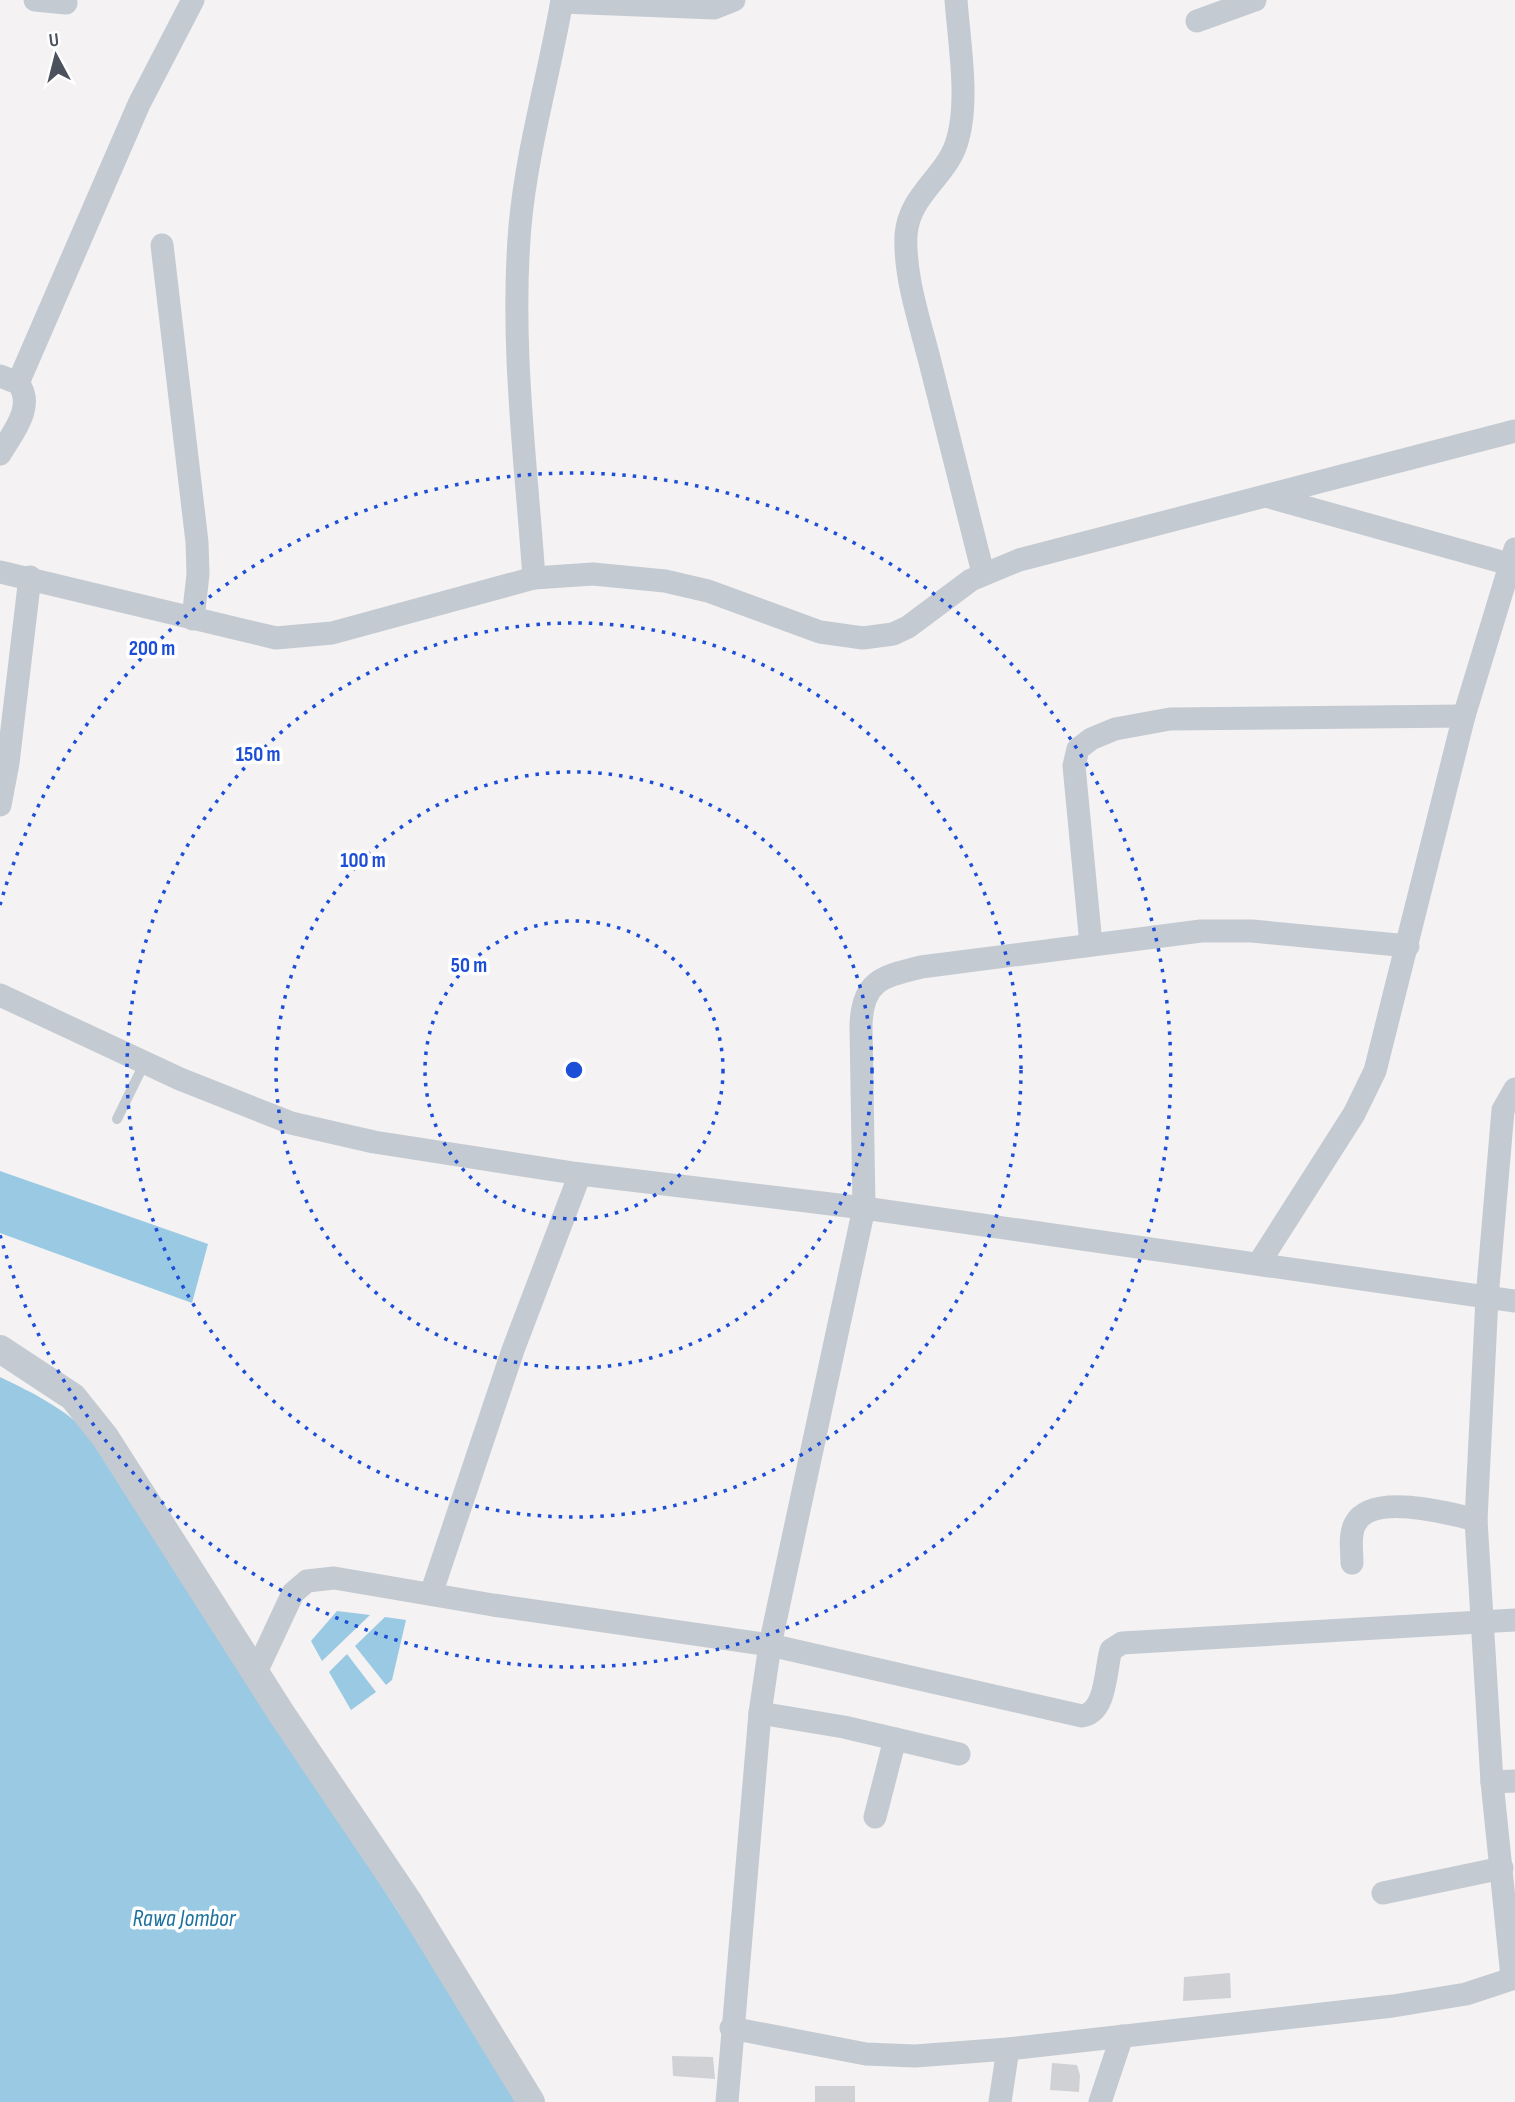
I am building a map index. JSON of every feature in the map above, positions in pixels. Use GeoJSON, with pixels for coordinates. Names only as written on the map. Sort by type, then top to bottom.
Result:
{"type":"FeatureCollection","features":[{"type":"Feature","properties":{"kind":"street"},"geometry":{"type":"LineString","coordinates":[[35,0],[66,3]]}},
{"type":"Feature","properties":{"kind":"street"},"geometry":{"type":"LineString","coordinates":[[0,454],[24,409],[24,394],[9,379],[139,104],[193,0]]}},
{"type":"Feature","properties":{"kind":"street"},"geometry":{"type":"LineString","coordinates":[[534,578],[520,397],[520,229],[527,164],[562,1],[714,8],[734,0]]}},
{"type":"Feature","properties":{"kind":"street"},"geometry":{"type":"LineString","coordinates":[[956,0],[961,74],[958,138],[945,166],[914,204],[908,220],[907,250],[918,312],[983,573]]}},
{"type":"Feature","properties":{"kind":"street"},"geometry":{"type":"LineString","coordinates":[[1197,21],[1255,0]]}},
{"type":"Feature","properties":{"kind":"street"},"geometry":{"type":"LineString","coordinates":[[162,245],[197,532],[198,574],[193,619]]}},
{"type":"Feature","properties":{"kind":"street"},"geometry":{"type":"LineString","coordinates":[[0,572],[30,577],[276,638],[311,637],[534,578],[593,574],[665,582],[708,592],[820,632],[863,638],[893,634],[908,627],[983,573],[1019,560],[1192,512],[1265,496],[1515,430]]}},
{"type":"Feature","properties":{"kind":"street"},"geometry":{"type":"LineString","coordinates":[[1259,1263],[1366,1093],[1383,1046],[1464,716],[1504,625],[1512,556],[1265,496]]}},
{"type":"Feature","properties":{"kind":"street"},"geometry":{"type":"LineString","coordinates":[[0,805],[8,763],[30,577]]}},
{"type":"Feature","properties":{"kind":"street"},"geometry":{"type":"LineString","coordinates":[[1091,944],[1074,766],[1076,754],[1084,743],[1115,729],[1170,719],[1464,716]]}},
{"type":"Feature","properties":{"kind":"street"},"geometry":{"type":"LineString","coordinates":[[727,2102],[731,2028],[760,1713],[770,1644],[864,1208],[861,1026],[862,1003],[869,989],[885,978],[921,967],[1188,933],[1252,931],[1408,946]]}},
{"type":"Feature","properties":{"kind":"street"},"geometry":{"type":"LineString","coordinates":[[0,995],[145,1062],[291,1123],[374,1142],[580,1174],[864,1208],[1515,1301]]}},
{"type":"Feature","properties":{"kind":"street"},"geometry":{"type":"LineString","coordinates":[[731,2028],[893,2057],[1008,2049],[1433,2001],[1513,1978],[1492,1782],[1476,1520],[1488,1298],[1503,1110],[1515,1089]]}},
{"type":"Feature","properties":{"kind":"street"},"geometry":{"type":"LineString","coordinates":[[431,1594],[513,1350],[580,1174]]}},
{"type":"Feature","properties":{"kind":"street"},"geometry":{"type":"LineString","coordinates":[[0,1349],[64,1390],[85,1409],[408,1901],[531,2102]]}},
{"type":"Feature","properties":{"kind":"street"},"geometry":{"type":"LineString","coordinates":[[1352,1563],[1353,1529],[1367,1512],[1413,1508],[1438,1510],[1476,1520]]}},
{"type":"Feature","properties":{"kind":"street"},"geometry":{"type":"LineString","coordinates":[[256,1672],[289,1598],[307,1581],[344,1579],[770,1644],[1085,1716],[1098,1705],[1111,1650],[1122,1643],[1515,1620]]}},
{"type":"Feature","properties":{"kind":"street"},"geometry":{"type":"LineString","coordinates":[[760,1713],[959,1754]]}},
{"type":"Feature","properties":{"kind":"street"},"geometry":{"type":"LineString","coordinates":[[875,1817],[895,1739]]}},
{"type":"Feature","properties":{"kind":"street"},"geometry":{"type":"LineString","coordinates":[[1492,1782],[1515,1781]]}},
{"type":"Feature","properties":{"kind":"street"},"geometry":{"type":"LineString","coordinates":[[1383,1893],[1503,1868]]}},
{"type":"Feature","properties":{"kind":"street"},"geometry":{"type":"LineString","coordinates":[[1100,2102],[1122,2036]]}},
{"type":"Feature","properties":{"kind":"street"},"geometry":{"type":"LineString","coordinates":[[1000,2102],[1008,2049]]}},
{"type":"Feature","properties":{"kind":"lane"},"geometry":{"type":"LineString","coordinates":[[117,1119],[145,1062]]}},
{"type":"Feature","properties":{"kind":"water"},"geometry":{"type":"Polygon","coordinates":[[[0,1171],[208,1244],[192,1303],[0,1233],[0,1171]]]}},
{"type":"Feature","properties":{"kind":"water","name":"Rawa Jombor"},"geometry":{"type":"Polygon","coordinates":[[[0,1377],[60,1410],[91,1436],[521,2102],[0,2102],[0,1377]]]}},
{"type":"Feature","properties":{"kind":"water"},"geometry":{"type":"Polygon","coordinates":[[[337,1611],[370,1615],[322,1661],[311,1641],[337,1611]]]}},
{"type":"Feature","properties":{"kind":"water"},"geometry":{"type":"Polygon","coordinates":[[[385,1617],[406,1620],[392,1680],[386,1685],[355,1646],[385,1617]]]}},
{"type":"Feature","properties":{"kind":"water"},"geometry":{"type":"Polygon","coordinates":[[[347,1654],[376,1692],[351,1710],[329,1672],[347,1654]]]}},
{"type":"Feature","properties":{"kind":"building"},"geometry":{"type":"Polygon","coordinates":[[[1230,1973],[1231,1998],[1183,2001],[1184,1977],[1230,1973]]]}},
{"type":"Feature","properties":{"kind":"building"},"geometry":{"type":"Polygon","coordinates":[[[672,2056],[713,2057],[715,2079],[673,2076],[672,2056]]]}},
{"type":"Feature","properties":{"kind":"building"},"geometry":{"type":"Polygon","coordinates":[[[1052,2063],[1077,2065],[1080,2075],[1079,2092],[1050,2090],[1052,2063]]]}},
{"type":"Feature","properties":{"kind":"building"},"geometry":{"type":"Polygon","coordinates":[[[815,2086],[855,2086],[855,2102],[815,2102],[815,2086]]]}}]}
